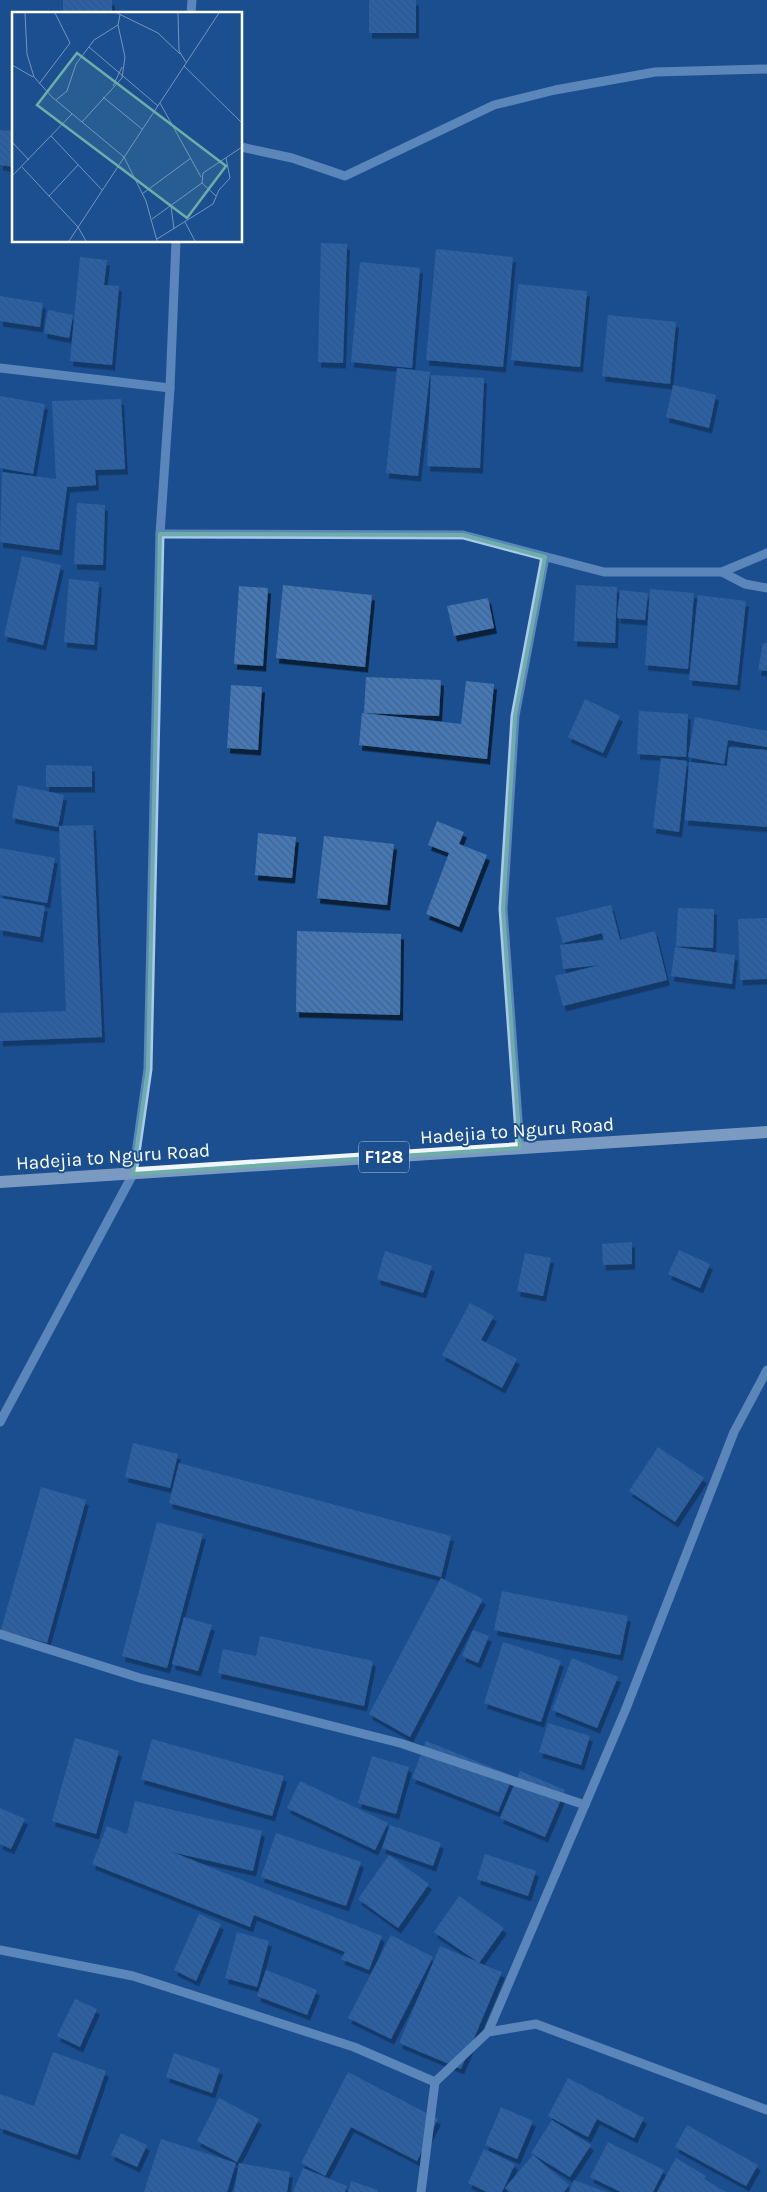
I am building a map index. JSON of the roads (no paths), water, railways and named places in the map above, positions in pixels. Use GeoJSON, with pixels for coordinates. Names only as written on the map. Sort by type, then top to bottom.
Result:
{"type":"FeatureCollection","features":[{"type":"Feature","properties":{"kind":"main road","name":"Hadejia to Nguru Road"},"geometry":{"type":"LineString","coordinates":[[0,1182],[767,1132]]}},
{"type":"Feature","properties":{"kind":"street"},"geometry":{"type":"LineString","coordinates":[[242,147],[292,158],[345,176],[402,147],[503,103],[555,90],[655,72],[767,68]]}},
{"type":"Feature","properties":{"kind":"street"},"geometry":{"type":"LineString","coordinates":[[0,1422],[134,1174],[148,1069],[160,534],[170,388],[176,242]]}},
{"type":"Feature","properties":{"kind":"street"},"geometry":{"type":"LineString","coordinates":[[0,368],[170,388]]}},
{"type":"Feature","properties":{"kind":"street"},"geometry":{"type":"LineString","coordinates":[[160,534],[463,535],[604,572],[722,572],[767,553]]}},
{"type":"Feature","properties":{"kind":"street"},"geometry":{"type":"LineString","coordinates":[[520,1148],[503,909],[515,716],[545,557]]}},
{"type":"Feature","properties":{"kind":"street"},"geometry":{"type":"LineString","coordinates":[[722,572],[745,584],[767,588]]}},
{"type":"Feature","properties":{"kind":"street"},"geometry":{"type":"LineString","coordinates":[[421,2192],[435,2082],[488,2032],[625,1711],[734,1432],[767,1370]]}},
{"type":"Feature","properties":{"kind":"street"},"geometry":{"type":"LineString","coordinates":[[0,1634],[140,1678],[400,1743],[585,1805]]}},
{"type":"Feature","properties":{"kind":"street"},"geometry":{"type":"LineString","coordinates":[[1,1952],[133,1976],[354,2047],[435,2082]]}},
{"type":"Feature","properties":{"kind":"street"},"geometry":{"type":"LineString","coordinates":[[488,2032],[536,2024],[767,2110]]}}]}
